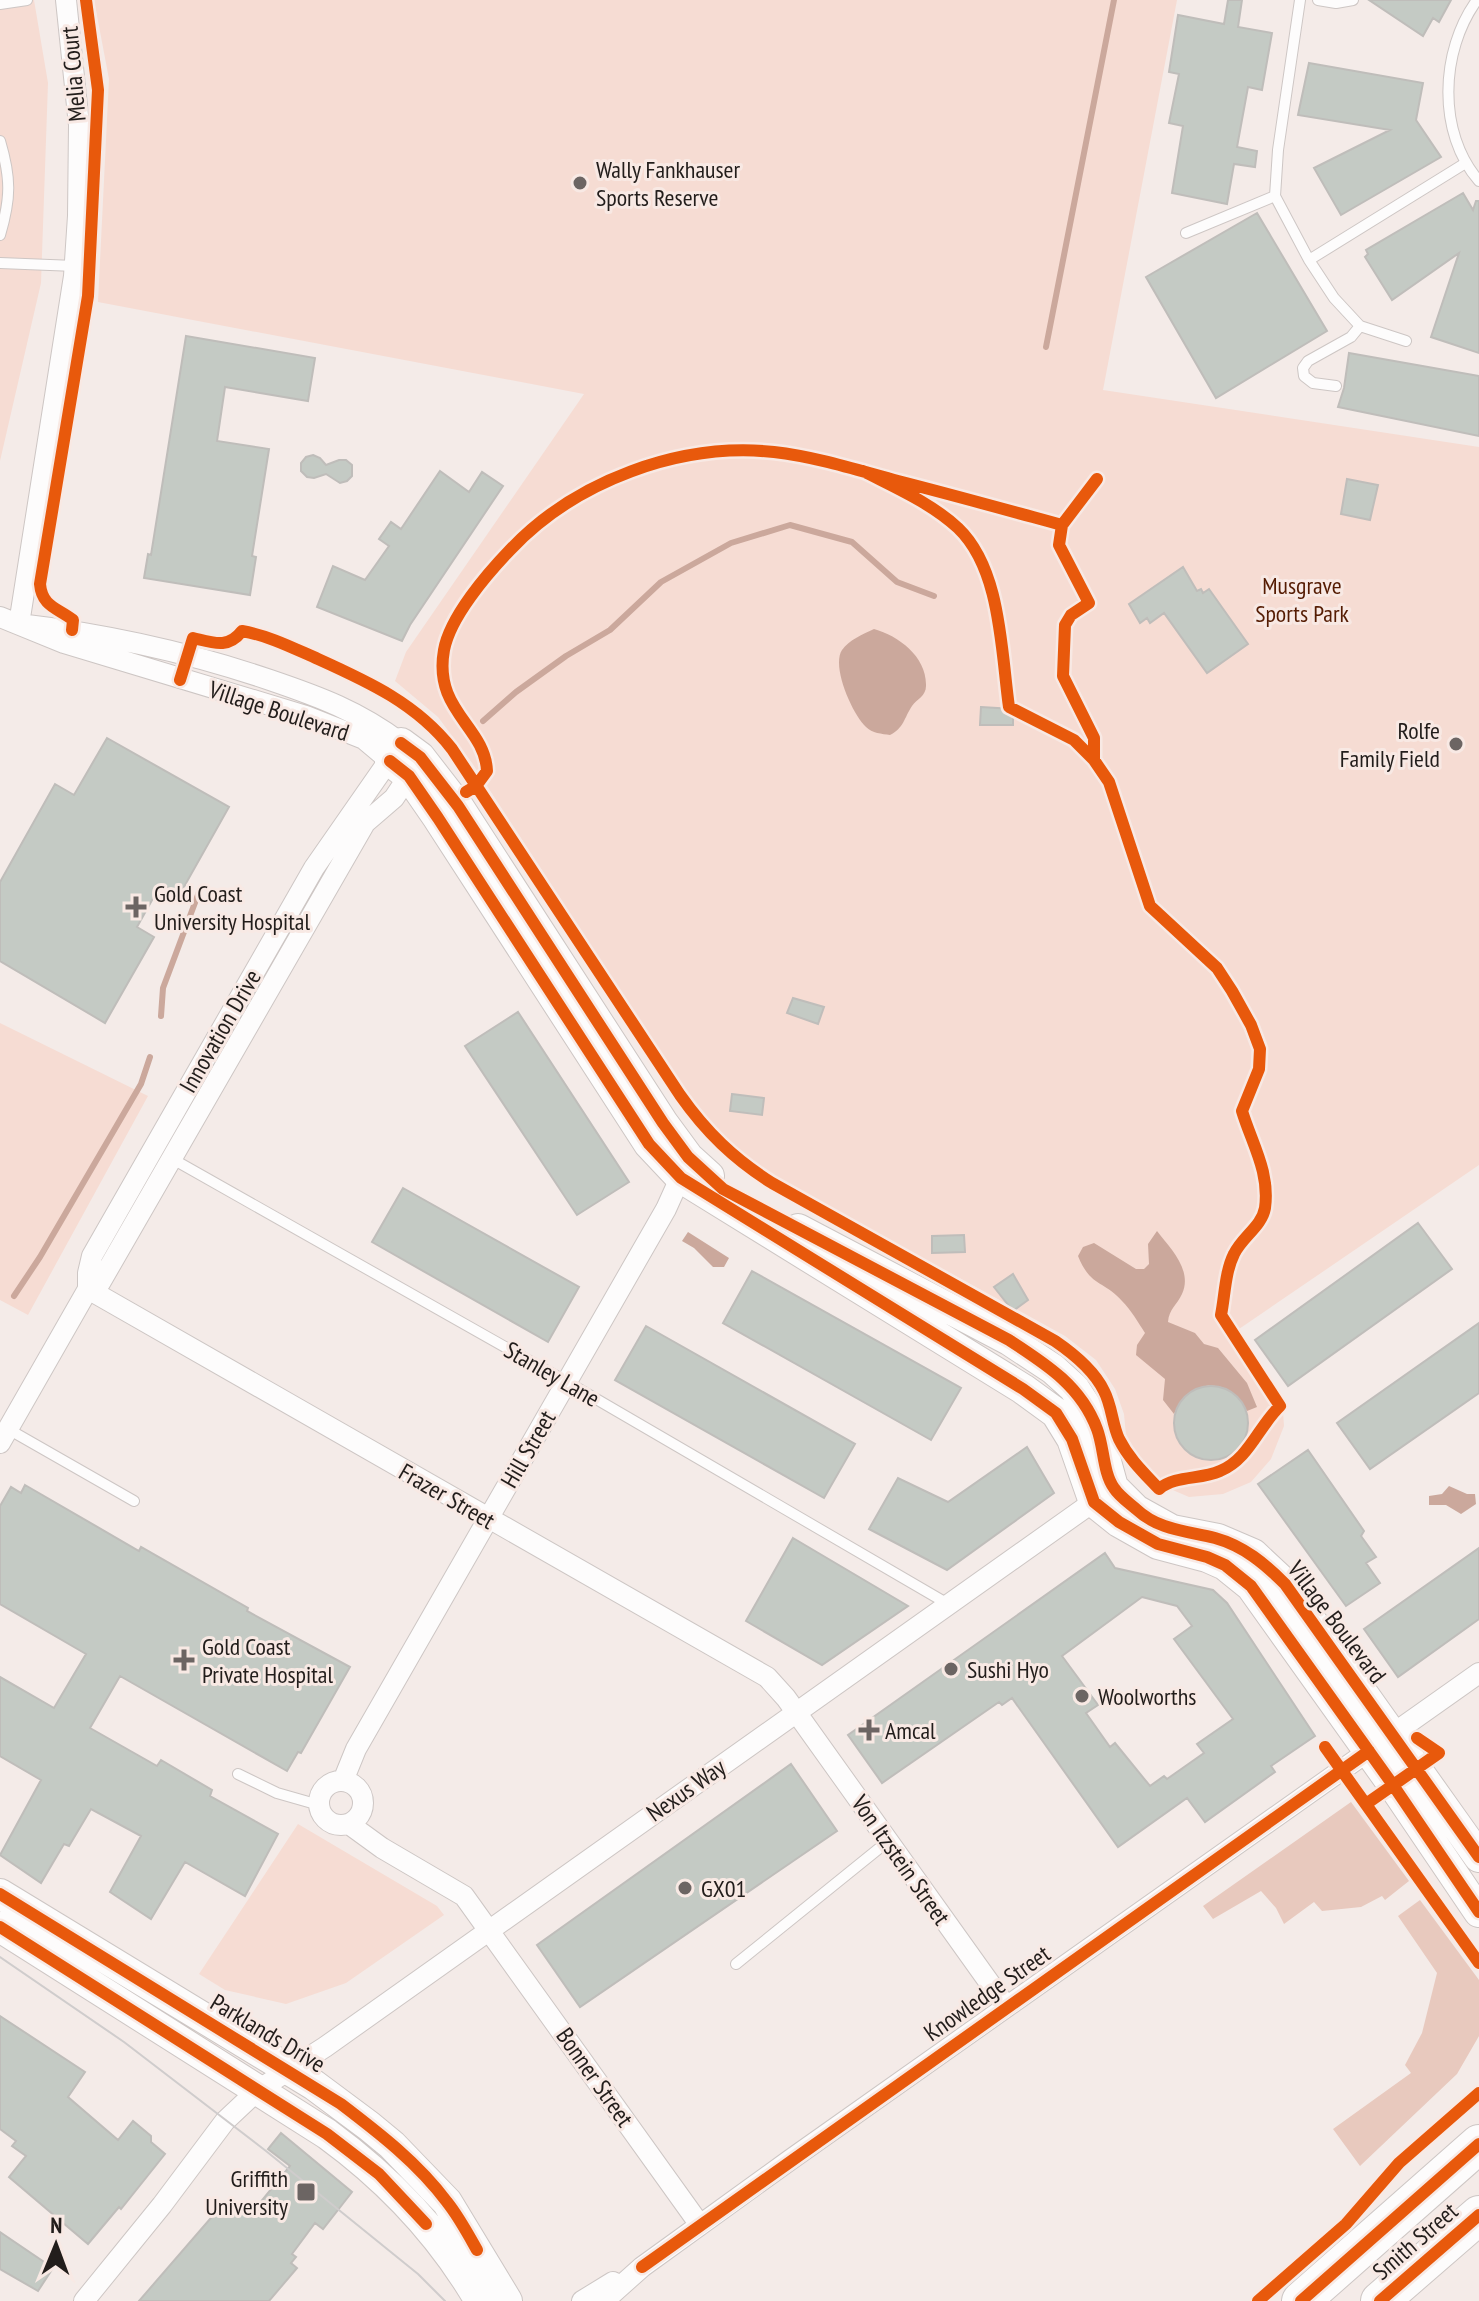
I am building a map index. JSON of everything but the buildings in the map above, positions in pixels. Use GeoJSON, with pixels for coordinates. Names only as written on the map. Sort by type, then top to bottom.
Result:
{"type":"FeatureCollection","features":[{"type":"Feature","properties":{"kind":"highway","name":"Smith Street"},"geometry":{"type":"LineString","coordinates":[[1301,2301],[1479,2144]]}},
{"type":"Feature","properties":{"kind":"highway","name":"Smith Street"},"geometry":{"type":"LineString","coordinates":[[1380,2301],[1479,2215]]}},
{"type":"Feature","properties":{"kind":"street","name":"Melia Court"},"geometry":{"type":"LineString","coordinates":[[10,620],[75,266],[79,125],[66,0]]}},
{"type":"Feature","properties":{"kind":"street","name":"Village Boulevard"},"geometry":{"type":"LineString","coordinates":[[10,620],[93,653],[306,716],[364,739],[405,760],[649,1144],[1056,1413],[1119,1522],[1158,1544],[1225,1565],[1251,1586],[1479,1857]]}},
{"type":"Feature","properties":{"kind":"street","name":"Innovation Drive"},"geometry":{"type":"LineString","coordinates":[[4,1436],[88,1289],[92,1256],[162,1153],[365,823],[394,798],[405,760]]}},
{"type":"Feature","properties":{"kind":"street","name":"Hill Street"},"geometry":{"type":"LineString","coordinates":[[343,1781],[356,1749],[567,1382],[685,1168]]}},
{"type":"Feature","properties":{"kind":"street","name":"Frazer Street"},"geometry":{"type":"LineString","coordinates":[[88,1289],[760,1673],[773,1682],[796,1713]]}},
{"type":"Feature","properties":{"kind":"street","name":"Nexus Way"},"geometry":{"type":"LineString","coordinates":[[84,2301],[162,2205],[210,2139],[258,2090],[325,2047],[1103,1494]]}},
{"type":"Feature","properties":{"kind":"street","name":"Knowledge Street"},"geometry":{"type":"LineString","coordinates":[[604,2301],[633,2274],[700,2225],[1479,1673]]}},
{"type":"Feature","properties":{"kind":"street","name":"Von Itzstein Street"},"geometry":{"type":"LineString","coordinates":[[796,1713],[1006,2006]]}},
{"type":"Feature","properties":{"kind":"street","name":"Village Boulevard"},"geometry":{"type":"LineString","coordinates":[[1380,1743],[1479,1912]]}},
{"type":"Feature","properties":{"kind":"street"},"geometry":{"type":"LineString","coordinates":[[349,1824],[360,1815],[363,1802],[357,1788],[343,1781],[323,1791],[319,1805],[325,1819],[334,1824],[349,1824],[382,1848],[458,1892],[490,1930]]}},
{"type":"Feature","properties":{"kind":"street","name":"Parklands Drive"},"geometry":{"type":"LineString","coordinates":[[0,1894],[314,2085],[369,2126],[432,2184],[457,2216],[507,2301]]}},
{"type":"Feature","properties":{"kind":"street"},"geometry":{"type":"LineString","coordinates":[[0,1927],[327,2134],[379,2174],[445,2247],[480,2301]]}},
{"type":"Feature","properties":{"kind":"street","name":"Bonner Street"},"geometry":{"type":"LineString","coordinates":[[490,1930],[700,2225]]}},
{"type":"Feature","properties":{"kind":"street","name":"Knowledge Street"},"geometry":{"type":"LineString","coordinates":[[582,2301],[609,2283],[633,2274]]}},
{"type":"Feature","properties":{"kind":"lane"},"geometry":{"type":"LineString","coordinates":[[0,4],[27,0]]}},
{"type":"Feature","properties":{"kind":"lane"},"geometry":{"type":"LineString","coordinates":[[1300,0],[1278,150],[1275,196],[1309,260],[1334,298],[1360,326],[1406,341]]}},
{"type":"Feature","properties":{"kind":"lane"},"geometry":{"type":"LineString","coordinates":[[1318,0],[1336,3],[1353,0]]}},
{"type":"Feature","properties":{"kind":"lane"},"geometry":{"type":"LineString","coordinates":[[1477,0],[1467,13],[1452,53],[1448,94],[1464,164],[1479,181]]}},
{"type":"Feature","properties":{"kind":"lane"},"geometry":{"type":"LineString","coordinates":[[0,141],[10,179],[9,201],[0,235]]}},
{"type":"Feature","properties":{"kind":"lane"},"geometry":{"type":"LineString","coordinates":[[1309,260],[1464,164]]}},
{"type":"Feature","properties":{"kind":"lane"},"geometry":{"type":"LineString","coordinates":[[1186,233],[1275,196]]}},
{"type":"Feature","properties":{"kind":"lane"},"geometry":{"type":"LineString","coordinates":[[0,263],[75,266]]}},
{"type":"Feature","properties":{"kind":"lane"},"geometry":{"type":"LineString","coordinates":[[1336,386],[1313,383],[1304,376],[1303,368],[1308,361],[1351,337],[1360,326]]}},
{"type":"Feature","properties":{"kind":"lane","name":"Stanley Lane"},"geometry":{"type":"LineString","coordinates":[[162,1153],[567,1382],[948,1604]]}},
{"type":"Feature","properties":{"kind":"lane"},"geometry":{"type":"LineString","coordinates":[[4,1436],[134,1501]]}},
{"type":"Feature","properties":{"kind":"lane"},"geometry":{"type":"LineString","coordinates":[[238,1774],[277,1793],[319,1805]]}},
{"type":"Feature","properties":{"kind":"lane"},"geometry":{"type":"LineString","coordinates":[[736,1964],[887,1842]]}},
{"type":"Feature","properties":{"kind":"green space"},"geometry":{"type":"Polygon","coordinates":[[[0,0],[34,0],[48,83],[41,283],[0,461],[0,0]]]}},
{"type":"Feature","properties":{"kind":"green space","name":"Musgrave Sports Park"},"geometry":{"type":"Polygon","coordinates":[[[94,0],[1177,0],[1103,390],[1479,447],[1479,1165],[1239,1329],[1282,1397],[1284,1426],[1271,1459],[1251,1482],[1223,1494],[1189,1497],[1154,1482],[1126,1435],[1124,1414],[1115,1389],[1096,1360],[1065,1336],[766,1172],[741,1153],[695,1105],[472,763],[438,717],[395,681],[406,652],[584,394],[98,302],[109,79],[94,0]]]}},
{"type":"Feature","properties":{"kind":"green space"},"geometry":{"type":"Polygon","coordinates":[[[0,1023],[148,1096],[28,1315],[0,1300],[0,1023]]]}},
{"type":"Feature","properties":{"kind":"green space"},"geometry":{"type":"Polygon","coordinates":[[[298,1824],[437,1906],[444,1915],[346,1983],[286,2004],[225,1990],[199,1974],[298,1824]]]}},
{"type":"Feature","properties":{"kind":"shaded area"},"geometry":{"type":"Polygon","coordinates":[[[874,629],[910,649],[925,676],[925,692],[912,706],[901,726],[890,735],[871,731],[861,721],[845,690],[839,668],[839,658],[845,646],[874,629]]]}},
{"type":"Feature","properties":{"kind":"shaded area"},"geometry":{"type":"Polygon","coordinates":[[[1157,1231],[1174,1252],[1185,1276],[1182,1294],[1168,1322],[1195,1333],[1204,1344],[1218,1348],[1247,1383],[1257,1407],[1247,1411],[1230,1391],[1209,1386],[1189,1393],[1174,1414],[1163,1400],[1165,1379],[1136,1355],[1137,1345],[1145,1333],[1122,1301],[1088,1274],[1078,1256],[1083,1247],[1094,1243],[1136,1269],[1144,1269],[1149,1264],[1148,1244],[1157,1231]]]}},
{"type":"Feature","properties":{"kind":"shaded area"},"geometry":{"type":"Polygon","coordinates":[[[688,1232],[729,1258],[724,1267],[713,1267],[682,1241],[688,1232]]]}},
{"type":"Feature","properties":{"kind":"shaded area"},"geometry":{"type":"Polygon","coordinates":[[[1449,1486],[1475,1494],[1476,1504],[1461,1514],[1446,1505],[1429,1505],[1429,1496],[1442,1494],[1449,1486]]]}},
{"type":"Feature","properties":{"kind":"shaded area"},"geometry":{"type":"Polygon","coordinates":[[[1351,1802],[1409,1881],[1385,1900],[1382,1896],[1361,1907],[1322,1911],[1314,1902],[1284,1924],[1276,1908],[1261,1891],[1213,1919],[1203,1906],[1351,1802]]]}},
{"type":"Feature","properties":{"kind":"shaded area"},"geometry":{"type":"Polygon","coordinates":[[[1420,1900],[1479,1980],[1479,2036],[1457,2074],[1360,2166],[1333,2129],[1411,2073],[1405,2065],[1422,2033],[1437,1973],[1398,1916],[1420,1900]]]}},
{"type":"Feature","properties":{"kind":"waterway"},"geometry":{"type":"LineString","coordinates":[[1046,347],[1114,0]]}},
{"type":"Feature","properties":{"kind":"waterway"},"geometry":{"type":"LineString","coordinates":[[483,721],[516,692],[566,656],[610,630],[661,582],[731,543],[790,525],[852,542],[897,582],[934,596]]}},
{"type":"Feature","properties":{"kind":"waterway"},"geometry":{"type":"LineString","coordinates":[[161,1016],[163,988],[199,892]]}},
{"type":"Feature","properties":{"kind":"waterway"},"geometry":{"type":"LineString","coordinates":[[14,1296],[141,1084],[150,1057]]}},
{"type":"Feature","properties":{"kind":"tram line"},"geometry":{"type":"LineString","coordinates":[[0,1957],[124,2042],[266,2151],[418,2274],[445,2301]]}},
{"type":"Feature","properties":{"kind":"cycle path"},"geometry":{"type":"LineString","coordinates":[[72,630],[73,620],[47,602],[40,584],[88,296],[98,90],[86,0]]}},
{"type":"Feature","properties":{"kind":"cycle path"},"geometry":{"type":"LineString","coordinates":[[466,792],[476,786],[487,771],[478,742],[452,703],[446,688],[443,671],[448,637],[471,597],[510,550],[565,504],[597,486],[631,471],[702,453],[774,452],[837,464],[1062,525]]}},
{"type":"Feature","properties":{"kind":"cycle path"},"geometry":{"type":"LineString","coordinates":[[180,680],[193,638],[214,643],[226,642],[242,631],[281,643],[337,668],[408,707],[452,749],[680,1095],[722,1144],[772,1183],[1069,1351],[1100,1383],[1123,1446],[1159,1489],[1173,1482],[1212,1474],[1239,1459],[1280,1406],[1221,1315],[1231,1261],[1265,1208],[1263,1170],[1242,1111],[1259,1069],[1260,1049],[1251,1025],[1217,968],[1150,906],[1109,782],[1094,760],[1074,740],[1009,707],[997,612],[983,565],[972,545],[958,528],[936,511],[863,471]]}},
{"type":"Feature","properties":{"kind":"cycle path"},"geometry":{"type":"LineString","coordinates":[[1094,760],[1094,738],[1063,676],[1065,625],[1071,615],[1089,603],[1059,545],[1062,525],[1097,479]]}},
{"type":"Feature","properties":{"kind":"cycle path"},"geometry":{"type":"LineString","coordinates":[[401,743],[420,757],[458,806],[688,1157],[723,1189],[1009,1340],[1061,1377],[1090,1414],[1099,1436],[1108,1475],[1121,1497],[1163,1526],[1215,1538],[1245,1551],[1285,1584],[1479,1857]]}},
{"type":"Feature","properties":{"kind":"cycle path"},"geometry":{"type":"LineString","coordinates":[[390,761],[409,776],[649,1144],[681,1178],[1023,1389],[1056,1413],[1072,1439],[1094,1502],[1119,1522],[1158,1544],[1225,1565],[1251,1586],[1479,1912]]}},
{"type":"Feature","properties":{"kind":"cycle path"},"geometry":{"type":"LineString","coordinates":[[1366,1804],[1439,1753],[1417,1738]]}},
{"type":"Feature","properties":{"kind":"cycle path"},"geometry":{"type":"LineString","coordinates":[[1325,1747],[1479,1963]]}},
{"type":"Feature","properties":{"kind":"cycle path"},"geometry":{"type":"LineString","coordinates":[[642,2267],[1369,1751]]}},
{"type":"Feature","properties":{"kind":"cycle path"},"geometry":{"type":"LineString","coordinates":[[0,1894],[341,2104],[384,2137],[424,2174],[451,2208],[477,2250]]}},
{"type":"Feature","properties":{"kind":"cycle path"},"geometry":{"type":"LineString","coordinates":[[0,1927],[327,2134],[379,2174],[426,2224]]}},
{"type":"Feature","properties":{"kind":"cycle path"},"geometry":{"type":"LineString","coordinates":[[1258,2301],[1346,2224],[1399,2163],[1479,2093]]}},
{"type":"Feature","properties":{"kind":"cycle path"},"geometry":{"type":"LineString","coordinates":[[1301,2301],[1479,2144]]}},
{"type":"Feature","properties":{"kind":"cycle path"},"geometry":{"type":"LineString","coordinates":[[1380,2301],[1479,2215]]}},
{"type":"Feature","properties":{"kind":"place","name":"Wally Fankhauser Sports Reserve"},"geometry":{"type":"Point","coordinates":[580,183]}},
{"type":"Feature","properties":{"kind":"place","name":"Rolfe Family Field"},"geometry":{"type":"Point","coordinates":[1456,744]}},
{"type":"Feature","properties":{"kind":"place","name":"Gold Coast University Hospital"},"geometry":{"type":"Point","coordinates":[136,907]}},
{"type":"Feature","properties":{"kind":"place","name":"Gold Coast Private Hospital"},"geometry":{"type":"Point","coordinates":[184,1660]}},
{"type":"Feature","properties":{"kind":"place","name":"Sushi Hyo"},"geometry":{"type":"Point","coordinates":[951,1669]}},
{"type":"Feature","properties":{"kind":"place","name":"Woolworths"},"geometry":{"type":"Point","coordinates":[1082,1696]}},
{"type":"Feature","properties":{"kind":"place","name":"Amcal"},"geometry":{"type":"Point","coordinates":[869,1730]}},
{"type":"Feature","properties":{"kind":"place","name":"GX01"},"geometry":{"type":"Point","coordinates":[685,1888]}},
{"type":"Feature","properties":{"kind":"place","name":"Griffith University"},"geometry":{"type":"Point","coordinates":[306,2192]}}]}
